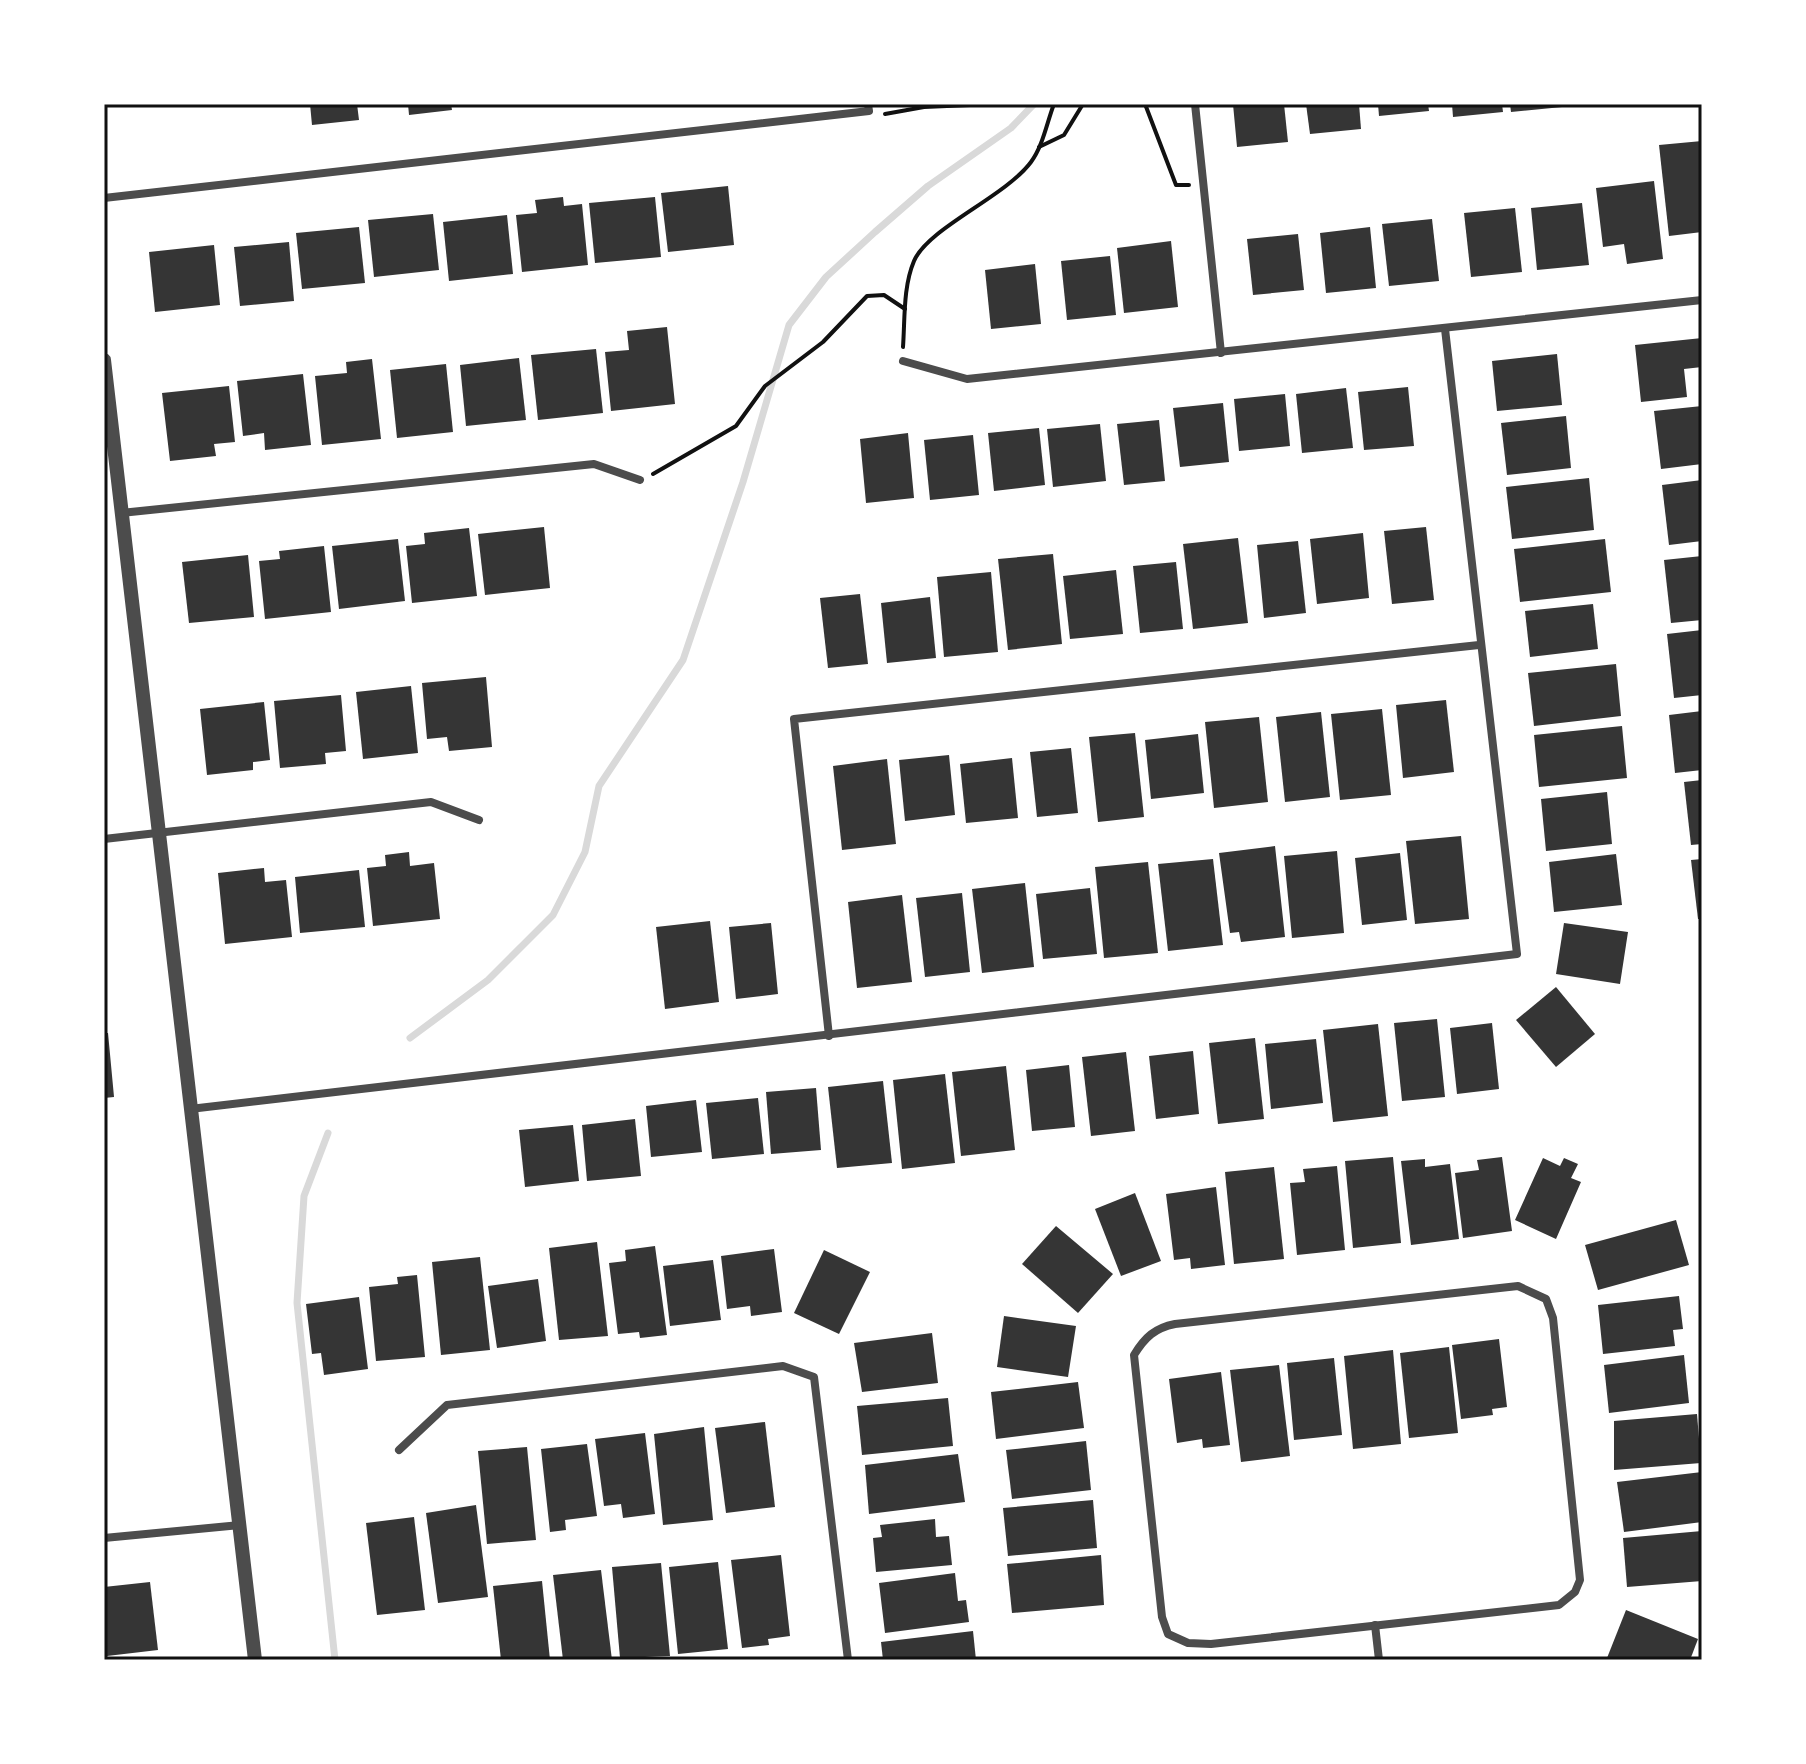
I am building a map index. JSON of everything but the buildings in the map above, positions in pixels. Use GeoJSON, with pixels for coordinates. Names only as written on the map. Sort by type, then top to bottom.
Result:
{"type":"FeatureCollection","features":[{"type":"Feature","properties":{"kind":"street"},"geometry":{"type":"LineString","coordinates":[[1195,104],[1221,353]]}},
{"type":"Feature","properties":{"kind":"street"},"geometry":{"type":"LineString","coordinates":[[104,198],[868,108]]}},
{"type":"Feature","properties":{"kind":"street"},"geometry":{"type":"LineString","coordinates":[[903,361],[967,379],[1702,300]]}},
{"type":"Feature","properties":{"kind":"street"},"geometry":{"type":"LineString","coordinates":[[190,1109],[1517,954],[1445,329]]}},
{"type":"Feature","properties":{"kind":"street"},"geometry":{"type":"LineString","coordinates":[[104,360],[255,1660]]}},
{"type":"Feature","properties":{"kind":"street"},"geometry":{"type":"LineString","coordinates":[[121,513],[594,464],[640,480]]}},
{"type":"Feature","properties":{"kind":"street"},"geometry":{"type":"LineString","coordinates":[[829,1036],[794,719],[1479,645]]}},
{"type":"Feature","properties":{"kind":"street"},"geometry":{"type":"LineString","coordinates":[[104,839],[431,802],[479,820]]}},
{"type":"Feature","properties":{"kind":"street"},"geometry":{"type":"LineString","coordinates":[[1518,1286],[1546,1299],[1553,1318],[1580,1580],[1575,1592],[1559,1605],[1375,1625],[1211,1644],[1188,1643],[1168,1634],[1162,1617],[1134,1355],[1143,1340],[1159,1327],[1175,1324],[1518,1286]]}},
{"type":"Feature","properties":{"kind":"street"},"geometry":{"type":"LineString","coordinates":[[399,1450],[447,1405],[783,1366],[814,1377],[848,1660]]}},
{"type":"Feature","properties":{"kind":"street"},"geometry":{"type":"LineString","coordinates":[[104,1538],[240,1524]]}},
{"type":"Feature","properties":{"kind":"street"},"geometry":{"type":"LineString","coordinates":[[1375,1625],[1379,1660]]}},
{"type":"Feature","properties":{"kind":"path"},"geometry":{"type":"LineString","coordinates":[[868,108],[888,115],[924,107],[993,104]]}},
{"type":"Feature","properties":{"kind":"path"},"geometry":{"type":"LineString","coordinates":[[903,361],[905,309],[915,258],[925,245],[1010,183],[1031,162],[1054,104]]}},
{"type":"Feature","properties":{"kind":"path"},"geometry":{"type":"LineString","coordinates":[[1039,147],[1054,143],[1064,135],[1083,104]]}},
{"type":"Feature","properties":{"kind":"path"},"geometry":{"type":"LineString","coordinates":[[1145,104],[1176,185],[1204,183]]}},
{"type":"Feature","properties":{"kind":"path"},"geometry":{"type":"LineString","coordinates":[[640,480],[700,450],[736,426],[765,386],[823,342],[867,296],[884,295],[905,309]]}},
{"type":"Feature","properties":{"kind":"waterway"},"geometry":{"type":"LineString","coordinates":[[410,1038],[488,980],[553,915],[585,852],[599,786],[683,660],[743,482],[789,325],[826,277],[875,232],[928,186],[1011,128],[1034,104]]}},
{"type":"Feature","properties":{"kind":"waterway"},"geometry":{"type":"LineString","coordinates":[[328,1133],[304,1196],[297,1303],[335,1660]]}}]}
